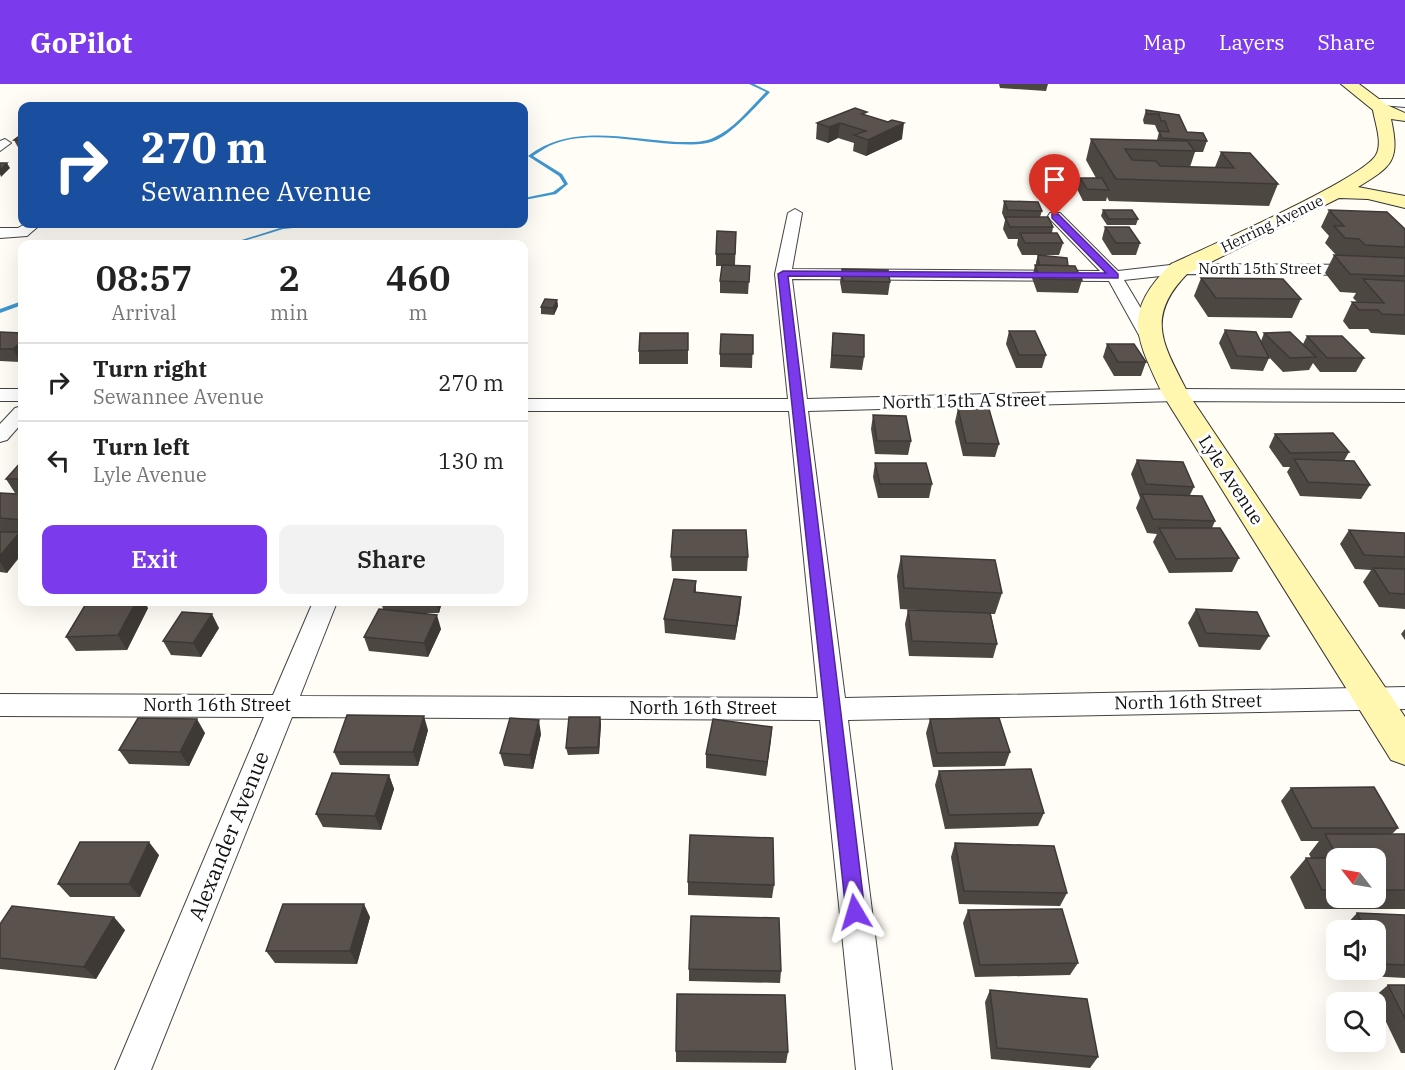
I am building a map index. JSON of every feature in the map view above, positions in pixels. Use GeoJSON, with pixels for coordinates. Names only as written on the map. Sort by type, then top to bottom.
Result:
{"type":"FeatureCollection","features":[{"type":"Feature","properties":{"kind":"main road"},"geometry":{"type":"LineString","coordinates":[[1349,84],[1377,105],[1405,120]]}},
{"type":"Feature","properties":{"kind":"main road","name":"Herring Avenue"},"geometry":{"type":"LineString","coordinates":[[1149,338],[1149,311],[1155,296],[1164,282],[1179,269],[1336,192],[1373,170],[1385,156],[1388,145],[1377,105]]}},
{"type":"Feature","properties":{"kind":"main road"},"geometry":{"type":"LineString","coordinates":[[1336,192],[1379,195],[1405,202]]}},
{"type":"Feature","properties":{"kind":"main road","name":"Lyle Avenue"},"geometry":{"type":"LineString","coordinates":[[1149,338],[1176,395],[1405,749]]}},
{"type":"Feature","properties":{"kind":"street"},"geometry":{"type":"LineString","coordinates":[[1377,105],[1405,103]]}},
{"type":"Feature","properties":{"kind":"street"},"geometry":{"type":"LineString","coordinates":[[795,213],[783,274],[874,1070]]}},
{"type":"Feature","properties":{"kind":"street","name":"Lyle Avenue"},"geometry":{"type":"LineString","coordinates":[[1055,216],[1114,276],[1149,338]]}},
{"type":"Feature","properties":{"kind":"street"},"geometry":{"type":"LineString","coordinates":[[0,233],[28,228]]}},
{"type":"Feature","properties":{"kind":"street","name":"North 15th Street"},"geometry":{"type":"LineString","coordinates":[[783,274],[1114,276],[1179,269],[1405,270]]}},
{"type":"Feature","properties":{"kind":"street"},"geometry":{"type":"LineString","coordinates":[[0,395],[18,395]]}},
{"type":"Feature","properties":{"kind":"street","name":"North 15th A Street"},"geometry":{"type":"LineString","coordinates":[[528,405],[797,405],[1176,395],[1405,396]]}},
{"type":"Feature","properties":{"kind":"street"},"geometry":{"type":"LineString","coordinates":[[0,436],[18,416]]}},
{"type":"Feature","properties":{"kind":"street","name":"Alexander Avenue"},"geometry":{"type":"LineString","coordinates":[[134,1070],[323,606]]}},
{"type":"Feature","properties":{"kind":"street","name":"North 16th Street"},"geometry":{"type":"LineString","coordinates":[[0,705],[832,709],[1405,698]]}},
{"type":"Feature","properties":{"kind":"building"},"geometry":{"type":"Polygon","coordinates":[[[855,108],[867,112],[862,114],[888,122],[892,120],[904,123],[868,140],[854,135],[866,131],[840,123],[829,127],[817,123],[855,108]]]}},
{"type":"Feature","properties":{"kind":"building"},"geometry":{"type":"Polygon","coordinates":[[[1146,110],[1179,115],[1187,132],[1203,133],[1207,141],[1162,138],[1159,131],[1169,132],[1165,121],[1161,121],[1159,114],[1147,114],[1146,110]]]}},
{"type":"Feature","properties":{"kind":"building"},"geometry":{"type":"Polygon","coordinates":[[[1091,139],[1187,141],[1195,151],[1125,149],[1132,160],[1156,161],[1160,166],[1234,168],[1221,152],[1250,153],[1278,184],[1116,179],[1091,139]]]}},
{"type":"Feature","properties":{"kind":"building"},"geometry":{"type":"Polygon","coordinates":[[[0,163],[7,163],[0,170],[0,163]]]}},
{"type":"Feature","properties":{"kind":"building"},"geometry":{"type":"Polygon","coordinates":[[[1080,178],[1102,178],[1109,190],[1087,189],[1080,178]]]}},
{"type":"Feature","properties":{"kind":"building"},"geometry":{"type":"Polygon","coordinates":[[[1004,201],[1038,202],[1042,211],[1008,210],[1004,201]]]}},
{"type":"Feature","properties":{"kind":"building"},"geometry":{"type":"Polygon","coordinates":[[[1103,210],[1132,210],[1138,219],[1109,219],[1103,210]]]}},
{"type":"Feature","properties":{"kind":"building"},"geometry":{"type":"Polygon","coordinates":[[[1329,210],[1387,212],[1405,229],[1405,247],[1365,245],[1359,239],[1345,238],[1334,226],[1344,226],[1329,210]]]}},
{"type":"Feature","properties":{"kind":"building"},"geometry":{"type":"Polygon","coordinates":[[[1005,217],[1048,217],[1053,227],[1010,227],[1005,217]]]}},
{"type":"Feature","properties":{"kind":"building"},"geometry":{"type":"Polygon","coordinates":[[[1105,227],[1129,227],[1140,243],[1116,243],[1105,227]]]}},
{"type":"Feature","properties":{"kind":"building"},"geometry":{"type":"Polygon","coordinates":[[[717,231],[736,232],[735,254],[716,254],[717,231]]]}},
{"type":"Feature","properties":{"kind":"building"},"geometry":{"type":"Polygon","coordinates":[[[1020,233],[1057,233],[1063,243],[1025,243],[1020,233]]]}},
{"type":"Feature","properties":{"kind":"building"},"geometry":{"type":"Polygon","coordinates":[[[1038,255],[1067,258],[1068,266],[1039,265],[1038,255]]]}},
{"type":"Feature","properties":{"kind":"building"},"geometry":{"type":"Polygon","coordinates":[[[1334,255],[1405,258],[1405,276],[1350,274],[1334,255]]]}},
{"type":"Feature","properties":{"kind":"building"},"geometry":{"type":"Polygon","coordinates":[[[722,265],[750,266],[749,282],[720,281],[722,265]]]}},
{"type":"Feature","properties":{"kind":"building"},"geometry":{"type":"Polygon","coordinates":[[[1035,265],[1075,266],[1082,280],[1040,279],[1035,265]]]}},
{"type":"Feature","properties":{"kind":"building"},"geometry":{"type":"Polygon","coordinates":[[[842,269],[888,270],[890,282],[843,281],[842,269]]]}},
{"type":"Feature","properties":{"kind":"building"},"geometry":{"type":"Polygon","coordinates":[[[1201,278],[1283,279],[1301,299],[1216,298],[1201,278]]]}},
{"type":"Feature","properties":{"kind":"building"},"geometry":{"type":"Polygon","coordinates":[[[1363,279],[1405,281],[1405,315],[1382,314],[1378,310],[1359,310],[1352,302],[1384,303],[1363,279]]]}},
{"type":"Feature","properties":{"kind":"building"},"geometry":{"type":"Polygon","coordinates":[[[545,299],[557,300],[553,308],[541,307],[545,299]]]}},
{"type":"Feature","properties":{"kind":"building"},"geometry":{"type":"Polygon","coordinates":[[[1225,330],[1256,332],[1269,358],[1237,356],[1225,330]]]}},
{"type":"Feature","properties":{"kind":"building"},"geometry":{"type":"Polygon","coordinates":[[[1009,331],[1035,331],[1046,355],[1019,355],[1009,331]]]}},
{"type":"Feature","properties":{"kind":"building"},"geometry":{"type":"Polygon","coordinates":[[[0,332],[18,333],[18,345],[13,349],[0,349],[0,332]]]}},
{"type":"Feature","properties":{"kind":"building"},"geometry":{"type":"Polygon","coordinates":[[[1290,332],[1316,357],[1290,358],[1264,333],[1290,332]]]}},
{"type":"Feature","properties":{"kind":"building"},"geometry":{"type":"Polygon","coordinates":[[[640,333],[688,333],[688,350],[639,351],[640,333]]]}},
{"type":"Feature","properties":{"kind":"building"},"geometry":{"type":"Polygon","coordinates":[[[833,333],[864,335],[864,357],[832,355],[833,333]]]}},
{"type":"Feature","properties":{"kind":"building"},"geometry":{"type":"Polygon","coordinates":[[[721,334],[753,335],[753,354],[720,354],[721,334]]]}},
{"type":"Feature","properties":{"kind":"building"},"geometry":{"type":"Polygon","coordinates":[[[1307,336],[1342,336],[1364,358],[1327,358],[1307,336]]]}},
{"type":"Feature","properties":{"kind":"building"},"geometry":{"type":"Polygon","coordinates":[[[1107,344],[1134,344],[1146,362],[1118,362],[1107,344]]]}},
{"type":"Feature","properties":{"kind":"building"},"geometry":{"type":"Polygon","coordinates":[[[958,408],[989,409],[999,444],[966,443],[958,408]]]}},
{"type":"Feature","properties":{"kind":"building"},"geometry":{"type":"Polygon","coordinates":[[[873,415],[906,416],[911,441],[877,441],[873,415]]]}},
{"type":"Feature","properties":{"kind":"building"},"geometry":{"type":"Polygon","coordinates":[[[1333,433],[1349,452],[1290,453],[1275,434],[1333,433]]]}},
{"type":"Feature","properties":{"kind":"building"},"geometry":{"type":"Polygon","coordinates":[[[1294,459],[1354,461],[1370,485],[1308,482],[1294,459]]]}},
{"type":"Feature","properties":{"kind":"building"},"geometry":{"type":"Polygon","coordinates":[[[1137,460],[1183,462],[1194,487],[1146,484],[1137,460]]]}},
{"type":"Feature","properties":{"kind":"building"},"geometry":{"type":"Polygon","coordinates":[[[875,463],[926,463],[932,484],[880,484],[875,463]]]}},
{"type":"Feature","properties":{"kind":"building"},"geometry":{"type":"Polygon","coordinates":[[[18,466],[18,479],[6,479],[18,466]]]}},
{"type":"Feature","properties":{"kind":"building"},"geometry":{"type":"Polygon","coordinates":[[[0,493],[18,494],[18,520],[0,518],[0,493]]]}},
{"type":"Feature","properties":{"kind":"building"},"geometry":{"type":"Polygon","coordinates":[[[1142,494],[1202,496],[1215,521],[1153,519],[1142,494]]]}},
{"type":"Feature","properties":{"kind":"building"},"geometry":{"type":"Polygon","coordinates":[[[1159,528],[1220,528],[1239,558],[1176,559],[1159,528]]]}},
{"type":"Feature","properties":{"kind":"building"},"geometry":{"type":"Polygon","coordinates":[[[673,530],[746,530],[748,557],[671,557],[673,530]]]}},
{"type":"Feature","properties":{"kind":"building"},"geometry":{"type":"Polygon","coordinates":[[[1349,530],[1405,533],[1405,557],[1364,555],[1349,530]]]}},
{"type":"Feature","properties":{"kind":"building"},"geometry":{"type":"Polygon","coordinates":[[[0,532],[18,532],[18,534],[0,556],[0,532]]]}},
{"type":"Feature","properties":{"kind":"building"},"geometry":{"type":"Polygon","coordinates":[[[901,556],[995,560],[1002,593],[904,588],[901,556]]]}},
{"type":"Feature","properties":{"kind":"building"},"geometry":{"type":"Polygon","coordinates":[[[1373,568],[1405,569],[1405,594],[1389,593],[1373,568]]]}},
{"type":"Feature","properties":{"kind":"building"},"geometry":{"type":"Polygon","coordinates":[[[674,579],[696,581],[694,592],[741,597],[736,626],[664,619],[674,579]]]}},
{"type":"Feature","properties":{"kind":"building"},"geometry":{"type":"Polygon","coordinates":[[[85,606],[134,606],[118,635],[66,637],[85,606]]]}},
{"type":"Feature","properties":{"kind":"building"},"geometry":{"type":"Polygon","coordinates":[[[379,609],[437,615],[424,643],[364,637],[379,609]]]}},
{"type":"Feature","properties":{"kind":"building"},"geometry":{"type":"Polygon","coordinates":[[[1196,609],[1257,612],[1269,636],[1206,633],[1196,609]]]}},
{"type":"Feature","properties":{"kind":"building"},"geometry":{"type":"Polygon","coordinates":[[[908,610],[990,613],[997,644],[912,641],[908,610]]]}},
{"type":"Feature","properties":{"kind":"building"},"geometry":{"type":"Polygon","coordinates":[[[182,612],[212,614],[193,643],[163,641],[182,612]]]}},
{"type":"Feature","properties":{"kind":"building"},"geometry":{"type":"Polygon","coordinates":[[[347,715],[424,716],[413,752],[334,752],[347,715]]]}},
{"type":"Feature","properties":{"kind":"building"},"geometry":{"type":"Polygon","coordinates":[[[569,717],[600,717],[598,747],[566,748],[569,717]]]}},
{"type":"Feature","properties":{"kind":"building"},"geometry":{"type":"Polygon","coordinates":[[[138,718],[197,719],[180,752],[119,750],[138,718]]]}},
{"type":"Feature","properties":{"kind":"building"},"geometry":{"type":"Polygon","coordinates":[[[510,718],[539,720],[530,755],[500,753],[510,718]]]}},
{"type":"Feature","properties":{"kind":"building"},"geometry":{"type":"Polygon","coordinates":[[[999,718],[1010,752],[937,753],[930,719],[999,718]]]}},
{"type":"Feature","properties":{"kind":"building"},"geometry":{"type":"Polygon","coordinates":[[[713,719],[772,727],[767,762],[706,754],[713,719]]]}},
{"type":"Feature","properties":{"kind":"building"},"geometry":{"type":"Polygon","coordinates":[[[1031,769],[1044,813],[949,815],[939,771],[1031,769]]]}},
{"type":"Feature","properties":{"kind":"building"},"geometry":{"type":"Polygon","coordinates":[[[332,773],[389,775],[375,816],[316,814],[332,773]]]}},
{"type":"Feature","properties":{"kind":"building"},"geometry":{"type":"Polygon","coordinates":[[[1374,787],[1398,828],[1312,828],[1291,788],[1374,787]]]}},
{"type":"Feature","properties":{"kind":"building"},"geometry":{"type":"Polygon","coordinates":[[[1325,834],[1405,834],[1405,890],[1386,890],[1386,848],[1333,848],[1325,834]]]}},
{"type":"Feature","properties":{"kind":"building"},"geometry":{"type":"Polygon","coordinates":[[[690,835],[773,838],[774,885],[688,882],[690,835]]]}},
{"type":"Feature","properties":{"kind":"building"},"geometry":{"type":"Polygon","coordinates":[[[80,842],[149,842],[129,884],[58,884],[80,842]]]}},
{"type":"Feature","properties":{"kind":"building"},"geometry":{"type":"Polygon","coordinates":[[[955,843],[1054,846],[1067,893],[964,891],[955,843]]]}},
{"type":"Feature","properties":{"kind":"building"},"geometry":{"type":"Polygon","coordinates":[[[1306,858],[1326,858],[1326,890],[1322,890],[1306,858]]]}},
{"type":"Feature","properties":{"kind":"building"},"geometry":{"type":"Polygon","coordinates":[[[283,904],[364,904],[350,951],[266,951],[283,904]]]}},
{"type":"Feature","properties":{"kind":"building"},"geometry":{"type":"Polygon","coordinates":[[[12,906],[114,917],[84,967],[0,958],[0,924],[12,906]]]}},
{"type":"Feature","properties":{"kind":"building"},"geometry":{"type":"Polygon","coordinates":[[[1062,909],[1078,963],[980,965],[968,910],[1062,909]]]}},
{"type":"Feature","properties":{"kind":"building"},"geometry":{"type":"Polygon","coordinates":[[[1357,913],[1405,915],[1405,965],[1386,964],[1386,920],[1360,920],[1357,913]]]}},
{"type":"Feature","properties":{"kind":"building"},"geometry":{"type":"Polygon","coordinates":[[[691,916],[779,918],[781,971],[689,969],[691,916]]]}},
{"type":"Feature","properties":{"kind":"building"},"geometry":{"type":"Polygon","coordinates":[[[1388,985],[1405,985],[1405,1019],[1388,985]]]}},
{"type":"Feature","properties":{"kind":"building"},"geometry":{"type":"Polygon","coordinates":[[[990,990],[1087,999],[1098,1057],[997,1048],[990,990]]]}},
{"type":"Feature","properties":{"kind":"building"},"geometry":{"type":"Polygon","coordinates":[[[677,994],[785,995],[788,1052],[676,1051],[677,994]]]}},
{"type":"Feature","properties":{"kind":"waterway"},"geometry":{"type":"LineString","coordinates":[[528,198],[554,193],[566,184],[561,175],[530,156],[546,146],[583,137],[681,143],[709,141],[730,129],[768,92],[751,84]]}},
{"type":"Feature","properties":{"kind":"waterway"},"geometry":{"type":"LineString","coordinates":[[244,240],[283,228]]}},
{"type":"Feature","properties":{"kind":"waterway"},"geometry":{"type":"LineString","coordinates":[[0,311],[18,304]]}},
{"type":"Feature","properties":{"kind":"route"},"geometry":{"type":"LineString","coordinates":[[855,912],[783,274],[1114,276],[1055,216]]}}]}
